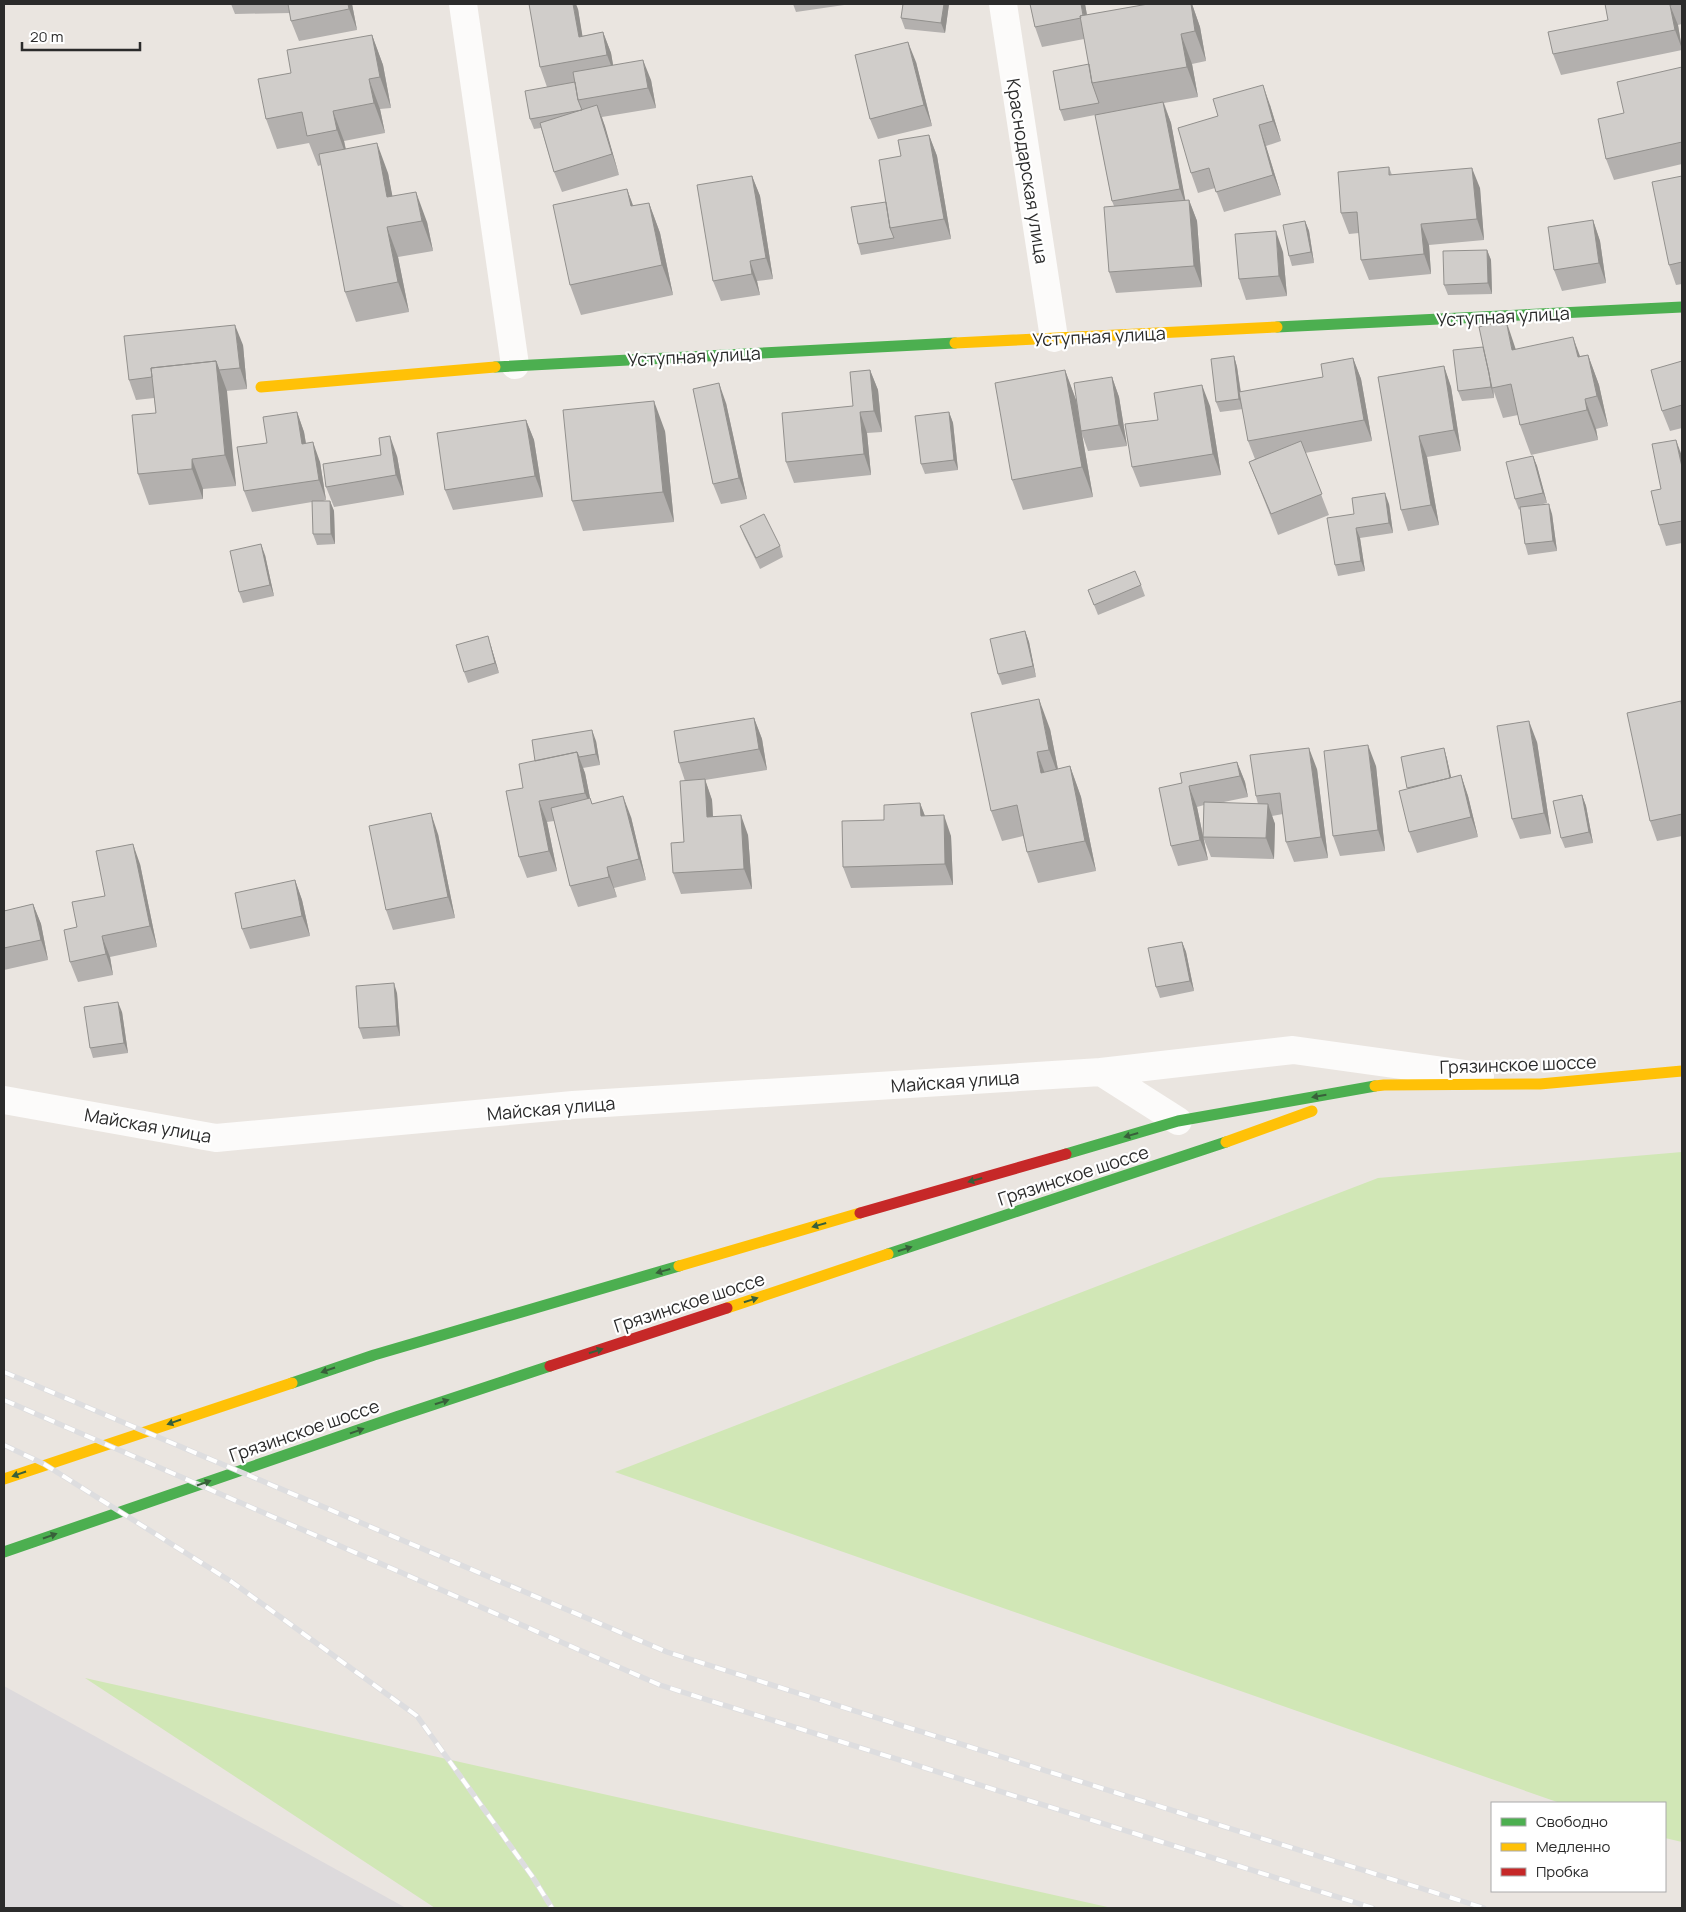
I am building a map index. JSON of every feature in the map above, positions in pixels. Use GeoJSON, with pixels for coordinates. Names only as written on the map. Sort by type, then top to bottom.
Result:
{"type":"FeatureCollection","features":[{"type":"Feature","properties":{"kind":"main road","name":"Уступная улица"},"geometry":{"type":"LineString","coordinates":[[261,388],[515,365],[1682,307]]}},
{"type":"Feature","properties":{"kind":"main road","name":"Грязинское шоссе"},"geometry":{"type":"LineString","coordinates":[[4,1479],[374,1355],[1178,1121],[1384,1085],[1540,1084],[1682,1071]]}},
{"type":"Feature","properties":{"kind":"main road","name":"Грязинское шоссе"},"geometry":{"type":"LineString","coordinates":[[4,1552],[396,1418],[1194,1153],[1384,1085]]}},
{"type":"Feature","properties":{"kind":"street"},"geometry":{"type":"LineString","coordinates":[[463,4],[515,365]]}},
{"type":"Feature","properties":{"kind":"street","name":"Краснодарская улица"},"geometry":{"type":"LineString","coordinates":[[1003,4],[1054,338]]}},
{"type":"Feature","properties":{"kind":"street","name":"Майская улица"},"geometry":{"type":"LineString","coordinates":[[4,1100],[216,1138],[573,1105],[1101,1072],[1293,1050],[1540,1084]]}},
{"type":"Feature","properties":{"kind":"street"},"geometry":{"type":"LineString","coordinates":[[1101,1072],[1178,1121]]}},
{"type":"Feature","properties":{"kind":"shaded area"},"geometry":{"type":"Polygon","coordinates":[[[4,1686],[406,1908],[4,1908],[4,1686]]]}},
{"type":"Feature","properties":{"kind":"green space"},"geometry":{"type":"Polygon","coordinates":[[[1682,1152],[1682,1842],[1666,1838],[1666,1802],[1557,1802],[615,1472],[1378,1178],[1682,1152]]]}},
{"type":"Feature","properties":{"kind":"green space"},"geometry":{"type":"Polygon","coordinates":[[[85,1678],[1112,1908],[435,1908],[85,1678]]]}},
{"type":"Feature","properties":{"kind":"building"},"geometry":{"type":"Polygon","coordinates":[[[288,4],[348,4],[349,9],[291,21],[288,4]]]}},
{"type":"Feature","properties":{"kind":"building"},"geometry":{"type":"Polygon","coordinates":[[[529,4],[573,4],[579,37],[603,32],[607,55],[540,67],[529,4]]]}},
{"type":"Feature","properties":{"kind":"building"},"geometry":{"type":"Polygon","coordinates":[[[903,4],[944,4],[941,23],[901,18],[903,4]]]}},
{"type":"Feature","properties":{"kind":"building"},"geometry":{"type":"Polygon","coordinates":[[[1030,4],[1081,4],[1083,15],[1080,16],[1081,18],[1035,27],[1030,4]]]}},
{"type":"Feature","properties":{"kind":"building"},"geometry":{"type":"Polygon","coordinates":[[[1148,4],[1191,4],[1195,31],[1181,34],[1187,67],[1092,83],[1080,16],[1148,4]]]}},
{"type":"Feature","properties":{"kind":"building"},"geometry":{"type":"Polygon","coordinates":[[[1605,4],[1675,4],[1670,5],[1675,30],[1553,54],[1548,32],[1608,20],[1605,4]]]}},
{"type":"Feature","properties":{"kind":"building"},"geometry":{"type":"Polygon","coordinates":[[[372,35],[380,77],[369,79],[374,103],[333,111],[337,130],[307,136],[302,112],[266,119],[258,79],[291,73],[287,50],[372,35]]]}},
{"type":"Feature","properties":{"kind":"building"},"geometry":{"type":"Polygon","coordinates":[[[908,42],[924,105],[870,119],[855,55],[908,42]]]}},
{"type":"Feature","properties":{"kind":"building"},"geometry":{"type":"Polygon","coordinates":[[[643,60],[648,88],[578,100],[573,72],[643,60]]]}},
{"type":"Feature","properties":{"kind":"building"},"geometry":{"type":"Polygon","coordinates":[[[1089,64],[1092,83],[1099,103],[1060,110],[1053,71],[1089,64]]]}},
{"type":"Feature","properties":{"kind":"building"},"geometry":{"type":"Polygon","coordinates":[[[1682,67],[1682,142],[1606,159],[1598,119],[1624,113],[1617,82],[1682,67]]]}},
{"type":"Feature","properties":{"kind":"building"},"geometry":{"type":"Polygon","coordinates":[[[575,82],[582,110],[530,119],[525,91],[575,82]]]}},
{"type":"Feature","properties":{"kind":"building"},"geometry":{"type":"Polygon","coordinates":[[[1263,85],[1273,121],[1259,125],[1273,175],[1216,192],[1209,168],[1191,173],[1178,128],[1218,116],[1213,99],[1263,85]]]}},
{"type":"Feature","properties":{"kind":"building"},"geometry":{"type":"Polygon","coordinates":[[[1163,102],[1180,189],[1112,201],[1095,115],[1163,102]]]}},
{"type":"Feature","properties":{"kind":"building"},"geometry":{"type":"Polygon","coordinates":[[[597,105],[612,154],[554,172],[540,123],[597,105]]]}},
{"type":"Feature","properties":{"kind":"building"},"geometry":{"type":"Polygon","coordinates":[[[929,135],[944,219],[890,228],[879,160],[901,156],[898,140],[929,135]]]}},
{"type":"Feature","properties":{"kind":"building"},"geometry":{"type":"Polygon","coordinates":[[[377,143],[387,197],[416,192],[422,221],[387,227],[398,282],[345,292],[319,154],[377,143]]]}},
{"type":"Feature","properties":{"kind":"building"},"geometry":{"type":"Polygon","coordinates":[[[1389,167],[1389,175],[1472,168],[1477,219],[1421,224],[1424,254],[1361,260],[1357,212],[1341,213],[1338,172],[1389,167]]]}},
{"type":"Feature","properties":{"kind":"building"},"geometry":{"type":"Polygon","coordinates":[[[752,176],[766,258],[750,261],[752,274],[713,281],[697,185],[752,176]]]}},
{"type":"Feature","properties":{"kind":"building"},"geometry":{"type":"Polygon","coordinates":[[[1682,176],[1682,262],[1669,265],[1652,182],[1682,176]]]}},
{"type":"Feature","properties":{"kind":"building"},"geometry":{"type":"Polygon","coordinates":[[[627,189],[631,206],[649,203],[662,265],[570,285],[553,205],[627,189]]]}},
{"type":"Feature","properties":{"kind":"building"},"geometry":{"type":"Polygon","coordinates":[[[1189,200],[1194,266],[1109,272],[1104,207],[1189,200]]]}},
{"type":"Feature","properties":{"kind":"building"},"geometry":{"type":"Polygon","coordinates":[[[886,202],[890,228],[894,238],[858,244],[851,207],[886,202]]]}},
{"type":"Feature","properties":{"kind":"building"},"geometry":{"type":"Polygon","coordinates":[[[1593,220],[1599,263],[1554,270],[1548,227],[1593,220]]]}},
{"type":"Feature","properties":{"kind":"building"},"geometry":{"type":"Polygon","coordinates":[[[1305,221],[1311,252],[1289,256],[1283,225],[1305,221]]]}},
{"type":"Feature","properties":{"kind":"building"},"geometry":{"type":"Polygon","coordinates":[[[1276,231],[1279,276],[1239,279],[1235,234],[1276,231]]]}},
{"type":"Feature","properties":{"kind":"building"},"geometry":{"type":"Polygon","coordinates":[[[1487,250],[1488,283],[1444,285],[1443,251],[1487,250]]]}},
{"type":"Feature","properties":{"kind":"building"},"geometry":{"type":"Polygon","coordinates":[[[1506,320],[1512,350],[1573,337],[1578,357],[1588,355],[1597,396],[1585,399],[1587,410],[1520,425],[1511,384],[1492,388],[1479,327],[1506,320]]]}},
{"type":"Feature","properties":{"kind":"building"},"geometry":{"type":"Polygon","coordinates":[[[235,325],[240,368],[219,370],[216,361],[151,368],[152,377],[129,380],[124,336],[235,325]]]}},
{"type":"Feature","properties":{"kind":"building"},"geometry":{"type":"Polygon","coordinates":[[[1483,347],[1491,387],[1458,391],[1453,350],[1483,347]]]}},
{"type":"Feature","properties":{"kind":"building"},"geometry":{"type":"Polygon","coordinates":[[[1234,356],[1239,399],[1216,402],[1211,359],[1234,356]]]}},
{"type":"Feature","properties":{"kind":"building"},"geometry":{"type":"Polygon","coordinates":[[[1353,358],[1364,420],[1248,441],[1239,392],[1323,377],[1321,364],[1353,358]]]}},
{"type":"Feature","properties":{"kind":"building"},"geometry":{"type":"Polygon","coordinates":[[[216,361],[225,455],[192,459],[192,469],[138,474],[132,415],[156,413],[151,368],[216,361]]]}},
{"type":"Feature","properties":{"kind":"building"},"geometry":{"type":"Polygon","coordinates":[[[1682,361],[1682,405],[1662,411],[1651,370],[1682,361]]]}},
{"type":"Feature","properties":{"kind":"building"},"geometry":{"type":"Polygon","coordinates":[[[1444,366],[1454,430],[1419,436],[1431,505],[1401,510],[1378,377],[1444,366]]]}},
{"type":"Feature","properties":{"kind":"building"},"geometry":{"type":"Polygon","coordinates":[[[870,370],[874,411],[860,412],[864,454],[786,462],[782,413],[853,406],[850,372],[870,370]]]}},
{"type":"Feature","properties":{"kind":"building"},"geometry":{"type":"Polygon","coordinates":[[[1065,370],[1082,467],[1012,480],[995,383],[1065,370]]]}},
{"type":"Feature","properties":{"kind":"building"},"geometry":{"type":"Polygon","coordinates":[[[1112,377],[1119,425],[1081,431],[1074,383],[1112,377]]]}},
{"type":"Feature","properties":{"kind":"building"},"geometry":{"type":"Polygon","coordinates":[[[719,383],[739,478],[713,484],[693,389],[719,383]]]}},
{"type":"Feature","properties":{"kind":"building"},"geometry":{"type":"Polygon","coordinates":[[[1202,385],[1213,454],[1132,467],[1125,424],[1158,420],[1154,393],[1202,385]]]}},
{"type":"Feature","properties":{"kind":"building"},"geometry":{"type":"Polygon","coordinates":[[[654,401],[663,492],[572,501],[563,410],[654,401]]]}},
{"type":"Feature","properties":{"kind":"building"},"geometry":{"type":"Polygon","coordinates":[[[297,412],[302,444],[313,442],[319,480],[244,491],[237,447],[267,443],[263,417],[297,412]]]}},
{"type":"Feature","properties":{"kind":"building"},"geometry":{"type":"Polygon","coordinates":[[[949,412],[954,460],[921,464],[915,416],[949,412]]]}},
{"type":"Feature","properties":{"kind":"building"},"geometry":{"type":"Polygon","coordinates":[[[526,420],[535,476],[445,490],[437,433],[526,420]]]}},
{"type":"Feature","properties":{"kind":"building"},"geometry":{"type":"Polygon","coordinates":[[[390,436],[396,475],[326,487],[323,464],[381,455],[379,438],[390,436]]]}},
{"type":"Feature","properties":{"kind":"building"},"geometry":{"type":"Polygon","coordinates":[[[1676,440],[1682,467],[1682,521],[1659,525],[1651,491],[1661,489],[1652,444],[1676,440]]]}},
{"type":"Feature","properties":{"kind":"building"},"geometry":{"type":"Polygon","coordinates":[[[1301,441],[1322,494],[1271,514],[1249,462],[1301,441]]]}},
{"type":"Feature","properties":{"kind":"building"},"geometry":{"type":"Polygon","coordinates":[[[1533,456],[1543,493],[1515,499],[1506,462],[1533,456]]]}},
{"type":"Feature","properties":{"kind":"building"},"geometry":{"type":"Polygon","coordinates":[[[1385,493],[1389,523],[1356,528],[1361,561],[1335,565],[1327,518],[1354,514],[1352,498],[1385,493]]]}},
{"type":"Feature","properties":{"kind":"building"},"geometry":{"type":"Polygon","coordinates":[[[312,501],[330,501],[331,534],[313,534],[312,501]]]}},
{"type":"Feature","properties":{"kind":"building"},"geometry":{"type":"Polygon","coordinates":[[[1549,504],[1553,541],[1525,544],[1520,507],[1549,504]]]}},
{"type":"Feature","properties":{"kind":"building"},"geometry":{"type":"Polygon","coordinates":[[[764,514],[780,546],[756,558],[740,526],[764,514]]]}},
{"type":"Feature","properties":{"kind":"building"},"geometry":{"type":"Polygon","coordinates":[[[261,544],[270,585],[239,592],[230,551],[261,544]]]}},
{"type":"Feature","properties":{"kind":"building"},"geometry":{"type":"Polygon","coordinates":[[[1135,571],[1141,585],[1094,605],[1088,590],[1135,571]]]}},
{"type":"Feature","properties":{"kind":"building"},"geometry":{"type":"Polygon","coordinates":[[[1025,631],[1033,666],[998,674],[990,639],[1025,631]]]}},
{"type":"Feature","properties":{"kind":"building"},"geometry":{"type":"Polygon","coordinates":[[[488,636],[495,663],[464,672],[456,645],[488,636]]]}},
{"type":"Feature","properties":{"kind":"building"},"geometry":{"type":"Polygon","coordinates":[[[1039,699],[1049,750],[1037,752],[1041,773],[1070,766],[1085,841],[1027,852],[1017,805],[991,811],[971,713],[1039,699]]]}},
{"type":"Feature","properties":{"kind":"building"},"geometry":{"type":"Polygon","coordinates":[[[1681,701],[1682,814],[1650,821],[1627,713],[1681,701]]]}},
{"type":"Feature","properties":{"kind":"building"},"geometry":{"type":"Polygon","coordinates":[[[754,718],[759,749],[679,763],[674,731],[754,718]]]}},
{"type":"Feature","properties":{"kind":"building"},"geometry":{"type":"Polygon","coordinates":[[[1529,721],[1544,813],[1512,819],[1497,726],[1529,721]]]}},
{"type":"Feature","properties":{"kind":"building"},"geometry":{"type":"Polygon","coordinates":[[[592,730],[596,754],[579,757],[577,752],[535,761],[532,740],[592,730]]]}},
{"type":"Feature","properties":{"kind":"building"},"geometry":{"type":"Polygon","coordinates":[[[1368,745],[1378,830],[1333,836],[1324,751],[1368,745]]]}},
{"type":"Feature","properties":{"kind":"building"},"geometry":{"type":"Polygon","coordinates":[[[1309,748],[1321,837],[1286,842],[1280,793],[1256,796],[1250,755],[1309,748]]]}},
{"type":"Feature","properties":{"kind":"building"},"geometry":{"type":"Polygon","coordinates":[[[1444,748],[1450,778],[1407,788],[1401,757],[1444,748]]]}},
{"type":"Feature","properties":{"kind":"building"},"geometry":{"type":"Polygon","coordinates":[[[577,752],[585,793],[539,801],[549,851],[519,857],[506,791],[523,788],[519,764],[577,752]]]}},
{"type":"Feature","properties":{"kind":"building"},"geometry":{"type":"Polygon","coordinates":[[[1237,762],[1240,776],[1189,786],[1200,840],[1171,846],[1159,788],[1182,783],[1180,773],[1237,762]]]}},
{"type":"Feature","properties":{"kind":"building"},"geometry":{"type":"Polygon","coordinates":[[[1461,775],[1471,817],[1409,832],[1399,791],[1461,775]]]}},
{"type":"Feature","properties":{"kind":"building"},"geometry":{"type":"Polygon","coordinates":[[[705,779],[707,817],[741,815],[744,869],[673,873],[671,843],[684,842],[680,781],[705,779]]]}},
{"type":"Feature","properties":{"kind":"building"},"geometry":{"type":"Polygon","coordinates":[[[1582,795],[1589,832],[1561,838],[1553,801],[1582,795]]]}},
{"type":"Feature","properties":{"kind":"building"},"geometry":{"type":"Polygon","coordinates":[[[623,796],[639,859],[607,867],[609,877],[570,886],[551,808],[590,798],[592,804],[623,796]]]}},
{"type":"Feature","properties":{"kind":"building"},"geometry":{"type":"Polygon","coordinates":[[[1204,802],[1268,804],[1266,838],[1203,837],[1204,802]]]}},
{"type":"Feature","properties":{"kind":"building"},"geometry":{"type":"Polygon","coordinates":[[[920,803],[921,816],[944,815],[945,864],[843,867],[842,821],[884,820],[884,805],[920,803]]]}},
{"type":"Feature","properties":{"kind":"building"},"geometry":{"type":"Polygon","coordinates":[[[431,813],[448,897],[386,910],[369,826],[431,813]]]}},
{"type":"Feature","properties":{"kind":"building"},"geometry":{"type":"Polygon","coordinates":[[[133,844],[150,926],[102,936],[106,954],[70,962],[64,930],[77,927],[72,902],[105,896],[96,851],[133,844]]]}},
{"type":"Feature","properties":{"kind":"building"},"geometry":{"type":"Polygon","coordinates":[[[295,880],[302,916],[242,929],[235,893],[295,880]]]}},
{"type":"Feature","properties":{"kind":"building"},"geometry":{"type":"Polygon","coordinates":[[[33,904],[41,940],[4,948],[4,911],[33,904]]]}},
{"type":"Feature","properties":{"kind":"building"},"geometry":{"type":"Polygon","coordinates":[[[1182,942],[1190,981],[1156,987],[1148,948],[1182,942]]]}},
{"type":"Feature","properties":{"kind":"building"},"geometry":{"type":"Polygon","coordinates":[[[394,983],[397,1026],[359,1028],[356,986],[394,983]]]}},
{"type":"Feature","properties":{"kind":"building"},"geometry":{"type":"Polygon","coordinates":[[[118,1002],[124,1043],[90,1048],[84,1007],[118,1002]]]}},
{"type":"Feature","properties":{"kind":"railway"},"geometry":{"type":"LineString","coordinates":[[4,1372],[667,1652],[1484,1908]]}},
{"type":"Feature","properties":{"kind":"railway"},"geometry":{"type":"LineString","coordinates":[[4,1400],[660,1685],[1373,1908]]}},
{"type":"Feature","properties":{"kind":"railway"},"geometry":{"type":"LineString","coordinates":[[4,1445],[44,1464],[232,1582],[417,1716],[532,1876],[552,1908]]}},
{"type":"Feature","properties":{"kind":"traffic: fast"},"geometry":{"type":"LineString","coordinates":[[1277,327],[1682,307]]}},
{"type":"Feature","properties":{"kind":"traffic: fast"},"geometry":{"type":"LineString","coordinates":[[495,367],[955,343]]}},
{"type":"Feature","properties":{"kind":"traffic: fast"},"geometry":{"type":"LineString","coordinates":[[1066,1154],[1178,1121],[1375,1086]]}},
{"type":"Feature","properties":{"kind":"traffic: fast"},"geometry":{"type":"LineString","coordinates":[[888,1254],[1226,1142]]}},
{"type":"Feature","properties":{"kind":"traffic: fast"},"geometry":{"type":"LineString","coordinates":[[292,1383],[374,1355],[679,1266]]}},
{"type":"Feature","properties":{"kind":"traffic: fast"},"geometry":{"type":"LineString","coordinates":[[4,1552],[550,1366]]}},
{"type":"Feature","properties":{"kind":"traffic: slow"},"geometry":{"type":"LineString","coordinates":[[955,343],[1277,327]]}},
{"type":"Feature","properties":{"kind":"traffic: slow"},"geometry":{"type":"LineString","coordinates":[[261,387],[495,367]]}},
{"type":"Feature","properties":{"kind":"traffic: slow"},"geometry":{"type":"LineString","coordinates":[[1375,1086],[1540,1084],[1682,1071]]}},
{"type":"Feature","properties":{"kind":"traffic: slow"},"geometry":{"type":"LineString","coordinates":[[1226,1142],[1312,1111]]}},
{"type":"Feature","properties":{"kind":"traffic: slow"},"geometry":{"type":"LineString","coordinates":[[679,1266],[860,1213]]}},
{"type":"Feature","properties":{"kind":"traffic: slow"},"geometry":{"type":"LineString","coordinates":[[727,1308],[888,1254]]}},
{"type":"Feature","properties":{"kind":"traffic: slow"},"geometry":{"type":"LineString","coordinates":[[4,1479],[292,1383]]}},
{"type":"Feature","properties":{"kind":"traffic: jam"},"geometry":{"type":"LineString","coordinates":[[860,1213],[1066,1154]]}},
{"type":"Feature","properties":{"kind":"traffic: jam"},"geometry":{"type":"LineString","coordinates":[[550,1366],[727,1308]]}}]}
